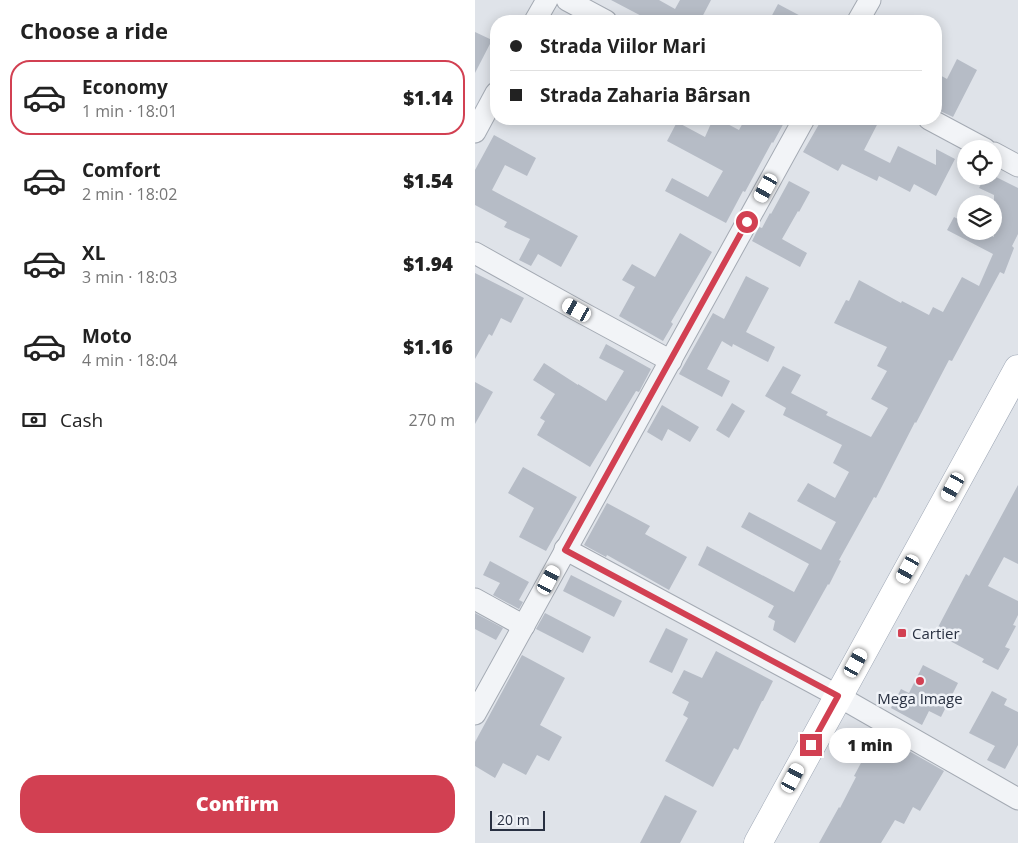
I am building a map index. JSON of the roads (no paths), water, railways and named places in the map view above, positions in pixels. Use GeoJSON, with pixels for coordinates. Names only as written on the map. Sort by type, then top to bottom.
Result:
{"type":"FeatureCollection","features":[{"type":"Feature","properties":{"kind":"main road"},"geometry":{"type":"LineString","coordinates":[[758,843],[1018,369]]}},
{"type":"Feature","properties":{"kind":"street"},"geometry":{"type":"LineString","coordinates":[[538,15],[547,0]]}},
{"type":"Feature","properties":{"kind":"street"},"geometry":{"type":"LineString","coordinates":[[567,0],[595,15]]}},
{"type":"Feature","properties":{"kind":"street"},"geometry":{"type":"LineString","coordinates":[[861,15],[870,0]]}},
{"type":"Feature","properties":{"kind":"street"},"geometry":{"type":"LineString","coordinates":[[478,120],[490,102]]}},
{"type":"Feature","properties":{"kind":"street"},"geometry":{"type":"LineString","coordinates":[[475,714],[801,125]]}},
{"type":"Feature","properties":{"kind":"street"},"geometry":{"type":"LineString","coordinates":[[940,125],[968,140]]}},
{"type":"Feature","properties":{"kind":"street"},"geometry":{"type":"LineString","coordinates":[[1002,157],[1018,166]]}},
{"type":"Feature","properties":{"kind":"street"},"geometry":{"type":"LineString","coordinates":[[475,253],[671,361]]}},
{"type":"Feature","properties":{"kind":"street"},"geometry":{"type":"LineString","coordinates":[[565,550],[838,696],[1018,799]]}},
{"type":"Feature","properties":{"kind":"street"},"geometry":{"type":"LineString","coordinates":[[475,599],[524,626]]}},
{"type":"Feature","properties":{"kind":"place","name":"Cartier"},"geometry":{"type":"Point","coordinates":[902,633]}},
{"type":"Feature","properties":{"kind":"place","name":"Mega Image"},"geometry":{"type":"Point","coordinates":[920,681]}}]}
